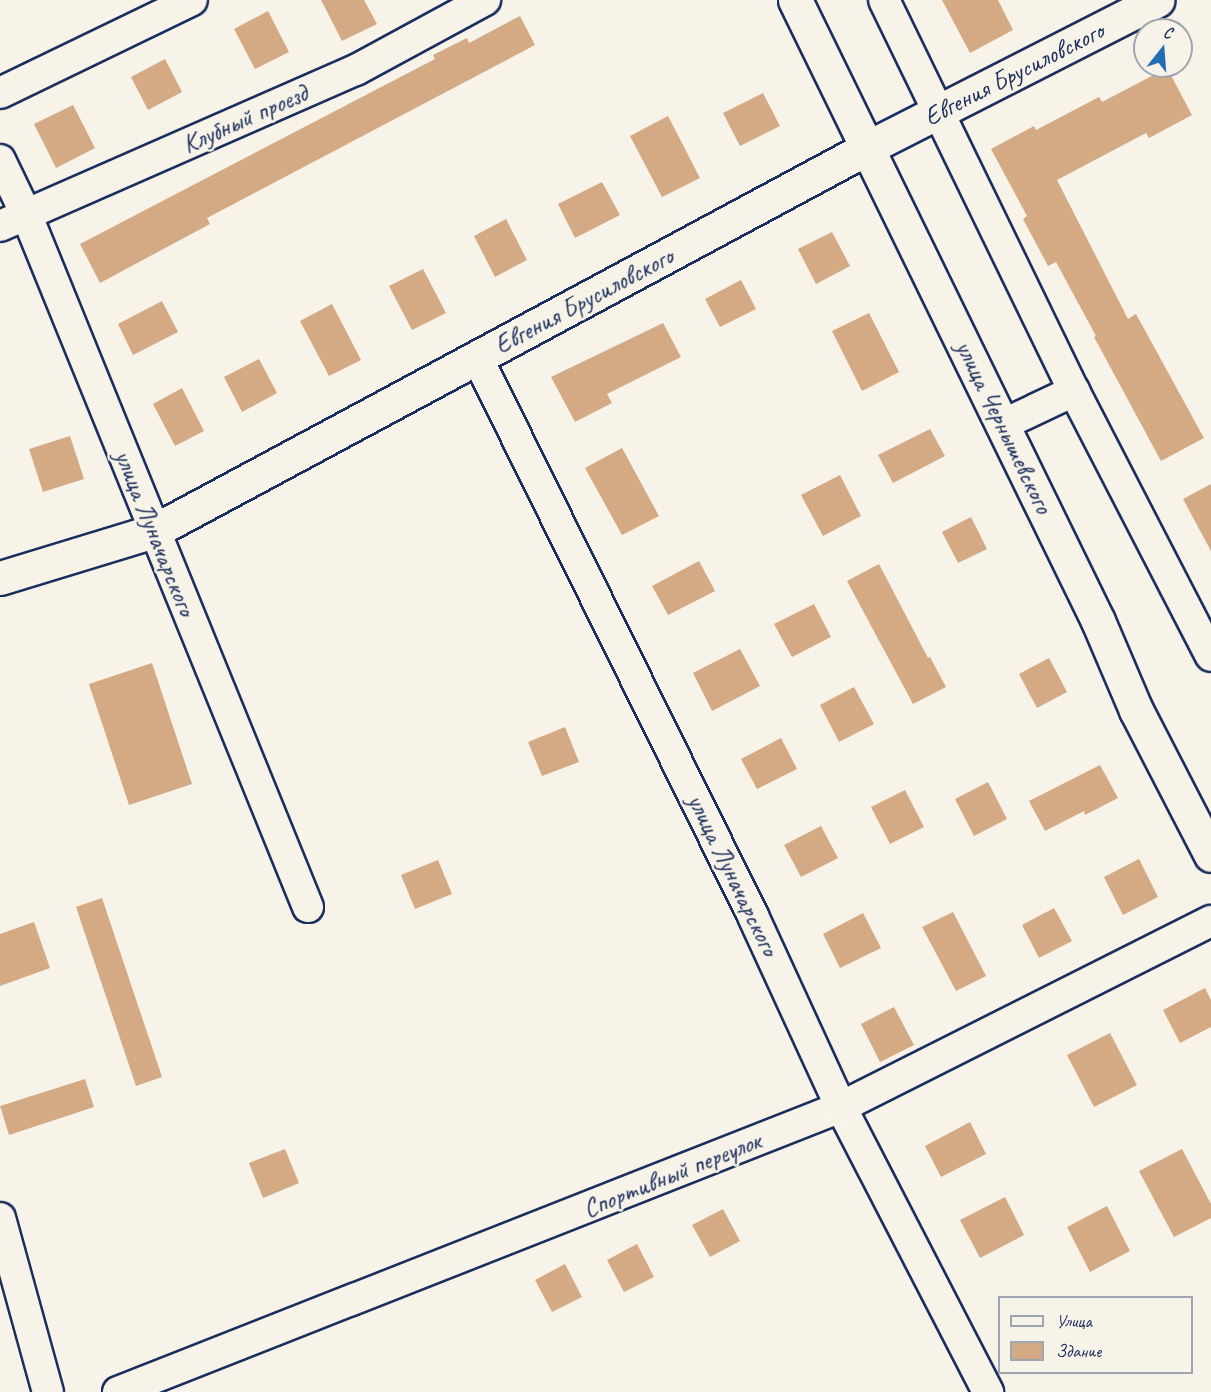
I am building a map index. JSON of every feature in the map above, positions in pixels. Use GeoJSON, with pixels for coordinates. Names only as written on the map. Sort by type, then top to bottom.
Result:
{"type":"FeatureCollection","features":[{"type":"Feature","properties":{"kind":"street"},"geometry":{"type":"LineString","coordinates":[[0,93],[192,0]]}},
{"type":"Feature","properties":{"kind":"street","name":"Клубный проезд"},"geometry":{"type":"LineString","coordinates":[[14,221],[356,70],[485,0]]}},
{"type":"Feature","properties":{"kind":"street","name":"улица Чернышевского"},"geometry":{"type":"LineString","coordinates":[[795,0],[1098,621],[1136,710],[1211,855]]}},
{"type":"Feature","properties":{"kind":"street"},"geometry":{"type":"LineString","coordinates":[[884,0],[1074,391],[1211,656]]}},
{"type":"Feature","properties":{"kind":"street","name":"Евгения Брусиловского"},"geometry":{"type":"LineString","coordinates":[[0,578],[153,531],[867,148],[1158,0]]}},
{"type":"Feature","properties":{"kind":"street","name":"улица Луначарского"},"geometry":{"type":"LineString","coordinates":[[0,160],[14,221],[153,531],[308,907]]}},
{"type":"Feature","properties":{"kind":"street","name":"улица Луначарского"},"geometry":{"type":"LineString","coordinates":[[478,358],[753,916],[841,1107],[988,1392]]}},
{"type":"Feature","properties":{"kind":"street"},"geometry":{"type":"LineString","coordinates":[[1002,425],[1074,391]]}},
{"type":"Feature","properties":{"kind":"street","name":"Спортивный переулок"},"geometry":{"type":"LineString","coordinates":[[118,1392],[841,1107],[1211,921]]}},
{"type":"Feature","properties":{"kind":"street"},"geometry":{"type":"LineString","coordinates":[[0,1218],[48,1392]]}},
{"type":"Feature","properties":{"kind":"building"},"geometry":{"type":"Polygon","coordinates":[[[321,0],[364,0],[377,24],[342,41],[321,0]]]}},
{"type":"Feature","properties":{"kind":"building"},"geometry":{"type":"Polygon","coordinates":[[[942,0],[998,0],[1013,30],[970,53],[942,0]]]}},
{"type":"Feature","properties":{"kind":"building"},"geometry":{"type":"Polygon","coordinates":[[[268,11],[289,52],[255,69],[234,29],[268,11]]]}},
{"type":"Feature","properties":{"kind":"building"},"geometry":{"type":"Polygon","coordinates":[[[520,16],[535,45],[207,218],[210,224],[100,283],[80,244],[435,59],[433,55],[467,38],[469,43],[520,16]]]}},
{"type":"Feature","properties":{"kind":"building"},"geometry":{"type":"Polygon","coordinates":[[[165,59],[182,92],[148,110],[131,77],[165,59]]]}},
{"type":"Feature","properties":{"kind":"building"},"geometry":{"type":"Polygon","coordinates":[[[1148,78],[1172,78],[1192,115],[1149,138],[1146,133],[1057,180],[1128,319],[1136,314],[1204,438],[1161,461],[1056,262],[1048,266],[1023,219],[1027,216],[991,149],[1034,126],[1036,130],[1099,97],[1102,102],[1148,78]]]}},
{"type":"Feature","properties":{"kind":"building"},"geometry":{"type":"Polygon","coordinates":[[[763,93],[780,126],[740,146],[723,113],[763,93]]]}},
{"type":"Feature","properties":{"kind":"building"},"geometry":{"type":"Polygon","coordinates":[[[73,105],[95,148],[56,168],[34,124],[73,105]]]}},
{"type":"Feature","properties":{"kind":"building"},"geometry":{"type":"Polygon","coordinates":[[[668,116],[700,178],[662,197],[630,136],[668,116]]]}},
{"type":"Feature","properties":{"kind":"building"},"geometry":{"type":"Polygon","coordinates":[[[602,182],[620,215],[575,238],[558,204],[602,182]]]}},
{"type":"Feature","properties":{"kind":"building"},"geometry":{"type":"Polygon","coordinates":[[[506,219],[527,260],[495,277],[474,236],[506,219]]]}},
{"type":"Feature","properties":{"kind":"building"},"geometry":{"type":"Polygon","coordinates":[[[832,232],[850,266],[816,284],[798,249],[832,232]]]}},
{"type":"Feature","properties":{"kind":"building"},"geometry":{"type":"Polygon","coordinates":[[[423,269],[446,313],[412,330],[389,286],[423,269]]]}},
{"type":"Feature","properties":{"kind":"building"},"geometry":{"type":"Polygon","coordinates":[[[741,280],[756,309],[720,327],[705,299],[741,280]]]}},
{"type":"Feature","properties":{"kind":"building"},"geometry":{"type":"Polygon","coordinates":[[[162,301],[178,332],[133,355],[118,324],[162,301]]]}},
{"type":"Feature","properties":{"kind":"building"},"geometry":{"type":"Polygon","coordinates":[[[332,304],[361,360],[329,376],[300,321],[332,304]]]}},
{"type":"Feature","properties":{"kind":"building"},"geometry":{"type":"Polygon","coordinates":[[[869,313],[899,372],[862,391],[832,331],[869,313]]]}},
{"type":"Feature","properties":{"kind":"building"},"geometry":{"type":"Polygon","coordinates":[[[663,323],[681,357],[607,394],[612,403],[575,422],[551,377],[663,323]]]}},
{"type":"Feature","properties":{"kind":"building"},"geometry":{"type":"Polygon","coordinates":[[[259,359],[277,393],[242,412],[224,377],[259,359]]]}},
{"type":"Feature","properties":{"kind":"building"},"geometry":{"type":"Polygon","coordinates":[[[182,388],[204,431],[175,446],[153,404],[182,388]]]}},
{"type":"Feature","properties":{"kind":"building"},"geometry":{"type":"Polygon","coordinates":[[[930,429],[945,456],[893,483],[878,455],[930,429]]]}},
{"type":"Feature","properties":{"kind":"building"},"geometry":{"type":"Polygon","coordinates":[[[70,436],[84,479],[43,492],[29,449],[70,436]]]}},
{"type":"Feature","properties":{"kind":"building"},"geometry":{"type":"Polygon","coordinates":[[[622,448],[659,516],[622,535],[585,468],[622,448]]]}},
{"type":"Feature","properties":{"kind":"building"},"geometry":{"type":"Polygon","coordinates":[[[840,475],[861,516],[823,536],[801,495],[840,475]]]}},
{"type":"Feature","properties":{"kind":"building"},"geometry":{"type":"Polygon","coordinates":[[[1211,484],[1211,551],[1183,499],[1211,484]]]}},
{"type":"Feature","properties":{"kind":"building"},"geometry":{"type":"Polygon","coordinates":[[[971,517],[987,549],[958,563],[942,532],[971,517]]]}},
{"type":"Feature","properties":{"kind":"building"},"geometry":{"type":"Polygon","coordinates":[[[699,561],[715,591],[668,615],[652,586],[699,561]]]}},
{"type":"Feature","properties":{"kind":"building"},"geometry":{"type":"Polygon","coordinates":[[[879,564],[928,658],[930,657],[946,687],[913,704],[847,581],[879,564]]]}},
{"type":"Feature","properties":{"kind":"building"},"geometry":{"type":"Polygon","coordinates":[[[814,604],[831,637],[792,657],[774,624],[814,604]]]}},
{"type":"Feature","properties":{"kind":"building"},"geometry":{"type":"Polygon","coordinates":[[[740,649],[760,686],[712,711],[693,673],[740,649]]]}},
{"type":"Feature","properties":{"kind":"building"},"geometry":{"type":"Polygon","coordinates":[[[1049,658],[1067,692],[1037,708],[1019,674],[1049,658]]]}},
{"type":"Feature","properties":{"kind":"building"},"geometry":{"type":"Polygon","coordinates":[[[152,663],[192,784],[129,805],[89,684],[152,663]]]}},
{"type":"Feature","properties":{"kind":"building"},"geometry":{"type":"Polygon","coordinates":[[[854,687],[874,724],[839,742],[820,705],[854,687]]]}},
{"type":"Feature","properties":{"kind":"building"},"geometry":{"type":"Polygon","coordinates":[[[565,727],[579,762],[542,776],[528,742],[565,727]]]}},
{"type":"Feature","properties":{"kind":"building"},"geometry":{"type":"Polygon","coordinates":[[[781,738],[797,769],[757,789],[741,759],[781,738]]]}},
{"type":"Feature","properties":{"kind":"building"},"geometry":{"type":"Polygon","coordinates":[[[1100,765],[1118,798],[1085,815],[1084,811],[1045,831],[1029,801],[1100,765]]]}},
{"type":"Feature","properties":{"kind":"building"},"geometry":{"type":"Polygon","coordinates":[[[988,782],[1007,819],[974,836],[955,799],[988,782]]]}},
{"type":"Feature","properties":{"kind":"building"},"geometry":{"type":"Polygon","coordinates":[[[905,790],[924,827],[890,844],[871,807],[905,790]]]}},
{"type":"Feature","properties":{"kind":"building"},"geometry":{"type":"Polygon","coordinates":[[[821,826],[838,858],[801,877],[784,845],[821,826]]]}},
{"type":"Feature","properties":{"kind":"building"},"geometry":{"type":"Polygon","coordinates":[[[1139,859],[1158,897],[1123,915],[1104,877],[1139,859]]]}},
{"type":"Feature","properties":{"kind":"building"},"geometry":{"type":"Polygon","coordinates":[[[438,860],[452,894],[415,909],[401,875],[438,860]]]}},
{"type":"Feature","properties":{"kind":"building"},"geometry":{"type":"Polygon","coordinates":[[[102,898],[162,1077],[136,1086],[76,907],[102,898]]]}},
{"type":"Feature","properties":{"kind":"building"},"geometry":{"type":"Polygon","coordinates":[[[1054,908],[1072,941],[1039,958],[1022,925],[1054,908]]]}},
{"type":"Feature","properties":{"kind":"building"},"geometry":{"type":"Polygon","coordinates":[[[953,912],[986,976],[956,991],[922,927],[953,912]]]}},
{"type":"Feature","properties":{"kind":"building"},"geometry":{"type":"Polygon","coordinates":[[[863,913],[881,948],[840,968],[823,934],[863,913]]]}},
{"type":"Feature","properties":{"kind":"building"},"geometry":{"type":"Polygon","coordinates":[[[34,922],[50,968],[0,986],[0,934],[34,922]]]}},
{"type":"Feature","properties":{"kind":"building"},"geometry":{"type":"Polygon","coordinates":[[[1205,988],[1211,1000],[1211,1027],[1180,1043],[1163,1010],[1205,988]]]}},
{"type":"Feature","properties":{"kind":"building"},"geometry":{"type":"Polygon","coordinates":[[[894,1007],[914,1045],[880,1062],[861,1024],[894,1007]]]}},
{"type":"Feature","properties":{"kind":"building"},"geometry":{"type":"Polygon","coordinates":[[[1110,1033],[1137,1085],[1094,1107],[1067,1055],[1110,1033]]]}},
{"type":"Feature","properties":{"kind":"building"},"geometry":{"type":"Polygon","coordinates":[[[85,1079],[94,1107],[9,1135],[0,1106],[85,1079]]]}},
{"type":"Feature","properties":{"kind":"building"},"geometry":{"type":"Polygon","coordinates":[[[970,1122],[986,1154],[941,1177],[925,1146],[970,1122]]]}},
{"type":"Feature","properties":{"kind":"building"},"geometry":{"type":"Polygon","coordinates":[[[285,1149],[299,1183],[263,1198],[249,1163],[285,1149]]]}},
{"type":"Feature","properties":{"kind":"building"},"geometry":{"type":"Polygon","coordinates":[[[1182,1149],[1211,1204],[1211,1218],[1174,1237],[1139,1171],[1182,1149]]]}},
{"type":"Feature","properties":{"kind":"building"},"geometry":{"type":"Polygon","coordinates":[[[1005,1197],[1024,1235],[980,1258],[960,1220],[1005,1197]]]}},
{"type":"Feature","properties":{"kind":"building"},"geometry":{"type":"Polygon","coordinates":[[[1107,1206],[1130,1251],[1090,1272],[1067,1227],[1107,1206]]]}},
{"type":"Feature","properties":{"kind":"building"},"geometry":{"type":"Polygon","coordinates":[[[723,1209],[740,1241],[710,1257],[692,1225],[723,1209]]]}},
{"type":"Feature","properties":{"kind":"building"},"geometry":{"type":"Polygon","coordinates":[[[637,1244],[654,1277],[624,1292],[607,1260],[637,1244]]]}},
{"type":"Feature","properties":{"kind":"building"},"geometry":{"type":"Polygon","coordinates":[[[565,1264],[582,1297],[552,1312],[535,1280],[565,1264]]]}}]}
